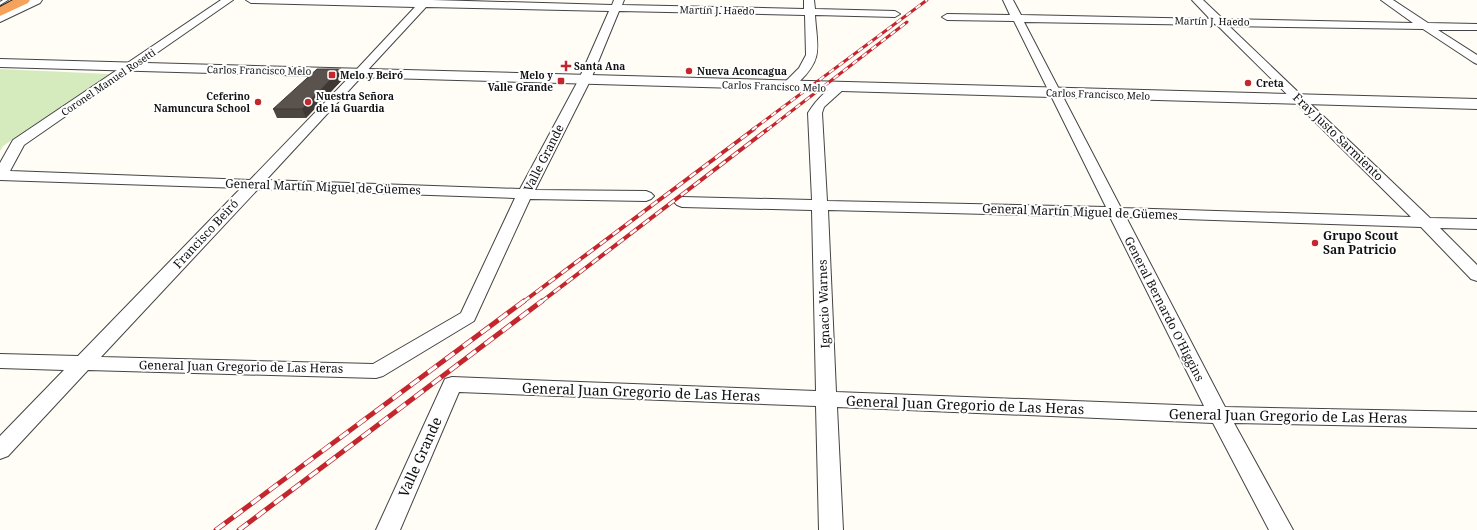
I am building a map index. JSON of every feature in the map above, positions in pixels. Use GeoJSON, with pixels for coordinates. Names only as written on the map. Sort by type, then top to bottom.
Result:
{"type":"FeatureCollection","features":[{"type":"Feature","properties":{"kind":"highway"},"geometry":{"type":"LineString","coordinates":[[0,12],[23,0]]}},
{"type":"Feature","properties":{"kind":"street"},"geometry":{"type":"LineString","coordinates":[[0,18],[36,0]]}},
{"type":"Feature","properties":{"kind":"street","name":"Coronel Manuel Rosetti"},"geometry":{"type":"LineString","coordinates":[[1,175],[18,143],[228,0]]}},
{"type":"Feature","properties":{"kind":"street","name":"Martín J. Haedo"},"geometry":{"type":"LineString","coordinates":[[251,0],[617,4],[895,14]]}},
{"type":"Feature","properties":{"kind":"street"},"geometry":{"type":"LineString","coordinates":[[787,86],[804,70],[812,54],[809,0]]}},
{"type":"Feature","properties":{"kind":"street","name":"General Bernardo O'Higgins"},"geometry":{"type":"LineString","coordinates":[[1008,0],[1219,415],[1281,530]]}},
{"type":"Feature","properties":{"kind":"street","name":"Fray Justo Sarmiento"},"geometry":{"type":"LineString","coordinates":[[1197,0],[1426,223],[1477,275]]}},
{"type":"Feature","properties":{"kind":"street"},"geometry":{"type":"LineString","coordinates":[[1386,0],[1477,60]]}},
{"type":"Feature","properties":{"kind":"street","name":"Francisco Beiró"},"geometry":{"type":"LineString","coordinates":[[0,450],[361,72],[425,2]]}},
{"type":"Feature","properties":{"kind":"street","name":"Valle Grande"},"geometry":{"type":"LineString","coordinates":[[468,316],[525,194],[585,79],[617,4]]}},
{"type":"Feature","properties":{"kind":"street","name":"Martín J. Haedo"},"geometry":{"type":"LineString","coordinates":[[947,17],[1016,17],[1477,27]]}},
{"type":"Feature","properties":{"kind":"street","name":"Carlos Francisco Melo"},"geometry":{"type":"LineString","coordinates":[[0,63],[361,72],[839,88],[1477,104]]}},
{"type":"Feature","properties":{"kind":"street","name":"Ignacio Warnes"},"geometry":{"type":"LineString","coordinates":[[831,530],[820,205],[815,113],[819,105],[839,88]]}},
{"type":"Feature","properties":{"kind":"street","name":"General Martín Miguel de Güemes"},"geometry":{"type":"LineString","coordinates":[[1,175],[525,194],[646,196]]}},
{"type":"Feature","properties":{"kind":"street","name":"General Martín Miguel de Güemes"},"geometry":{"type":"LineString","coordinates":[[682,202],[1115,212],[1477,224]]}},
{"type":"Feature","properties":{"kind":"street","name":"General Juan Gregorio de Las Heras"},"geometry":{"type":"LineString","coordinates":[[0,361],[376,371],[468,316]]}},
{"type":"Feature","properties":{"kind":"street","name":"Valle Grande"},"geometry":{"type":"LineString","coordinates":[[388,530],[452,384]]}},
{"type":"Feature","properties":{"kind":"street","name":"General Juan Gregorio de Las Heras"},"geometry":{"type":"LineString","coordinates":[[452,384],[1219,415],[1477,420]]}},
{"type":"Feature","properties":{"kind":"lane"},"geometry":{"type":"LineString","coordinates":[[0,4],[6,0]]}},
{"type":"Feature","properties":{"kind":"green space"},"geometry":{"type":"Polygon","coordinates":[[[0,69],[109,74],[3,146],[0,151],[0,69]]]}},
{"type":"Feature","properties":{"kind":"building"},"geometry":{"type":"Polygon","coordinates":[[[317,69],[341,69],[302,109],[273,109],[317,69]]]}},
{"type":"Feature","properties":{"kind":"railway"},"geometry":{"type":"LineString","coordinates":[[752,130],[927,0]]}},
{"type":"Feature","properties":{"kind":"railway"},"geometry":{"type":"LineString","coordinates":[[767,130],[907,22]]}},
{"type":"Feature","properties":{"kind":"railway"},"geometry":{"type":"LineString","coordinates":[[523,302],[754,129]]}},
{"type":"Feature","properties":{"kind":"railway"},"geometry":{"type":"LineString","coordinates":[[541,302],[768,129]]}},
{"type":"Feature","properties":{"kind":"railway"},"geometry":{"type":"LineString","coordinates":[[216,530],[524,301]]}},
{"type":"Feature","properties":{"kind":"railway"},"geometry":{"type":"LineString","coordinates":[[239,530],[542,301]]}},
{"type":"Feature","properties":{"kind":"place","name":"Santa Ana"},"geometry":{"type":"Point","coordinates":[566,66]}},
{"type":"Feature","properties":{"kind":"place","name":"Nueva Aconcagua"},"geometry":{"type":"Point","coordinates":[689,71]}},
{"type":"Feature","properties":{"kind":"place","name":"Melo y Beiró"},"geometry":{"type":"Point","coordinates":[332,75]}},
{"type":"Feature","properties":{"kind":"place","name":"Melo y Valle Grande"},"geometry":{"type":"Point","coordinates":[561,81]}},
{"type":"Feature","properties":{"kind":"place","name":"Creta"},"geometry":{"type":"Point","coordinates":[1248,83]}},
{"type":"Feature","properties":{"kind":"place","name":"Ceferino Namuncura School"},"geometry":{"type":"Point","coordinates":[258,102]}},
{"type":"Feature","properties":{"kind":"place","name":"Nuestra Señora de la Guardia"},"geometry":{"type":"Point","coordinates":[308,102]}},
{"type":"Feature","properties":{"kind":"place","name":"Grupo Scout San Patricio"},"geometry":{"type":"Point","coordinates":[1315,243]}}]}
